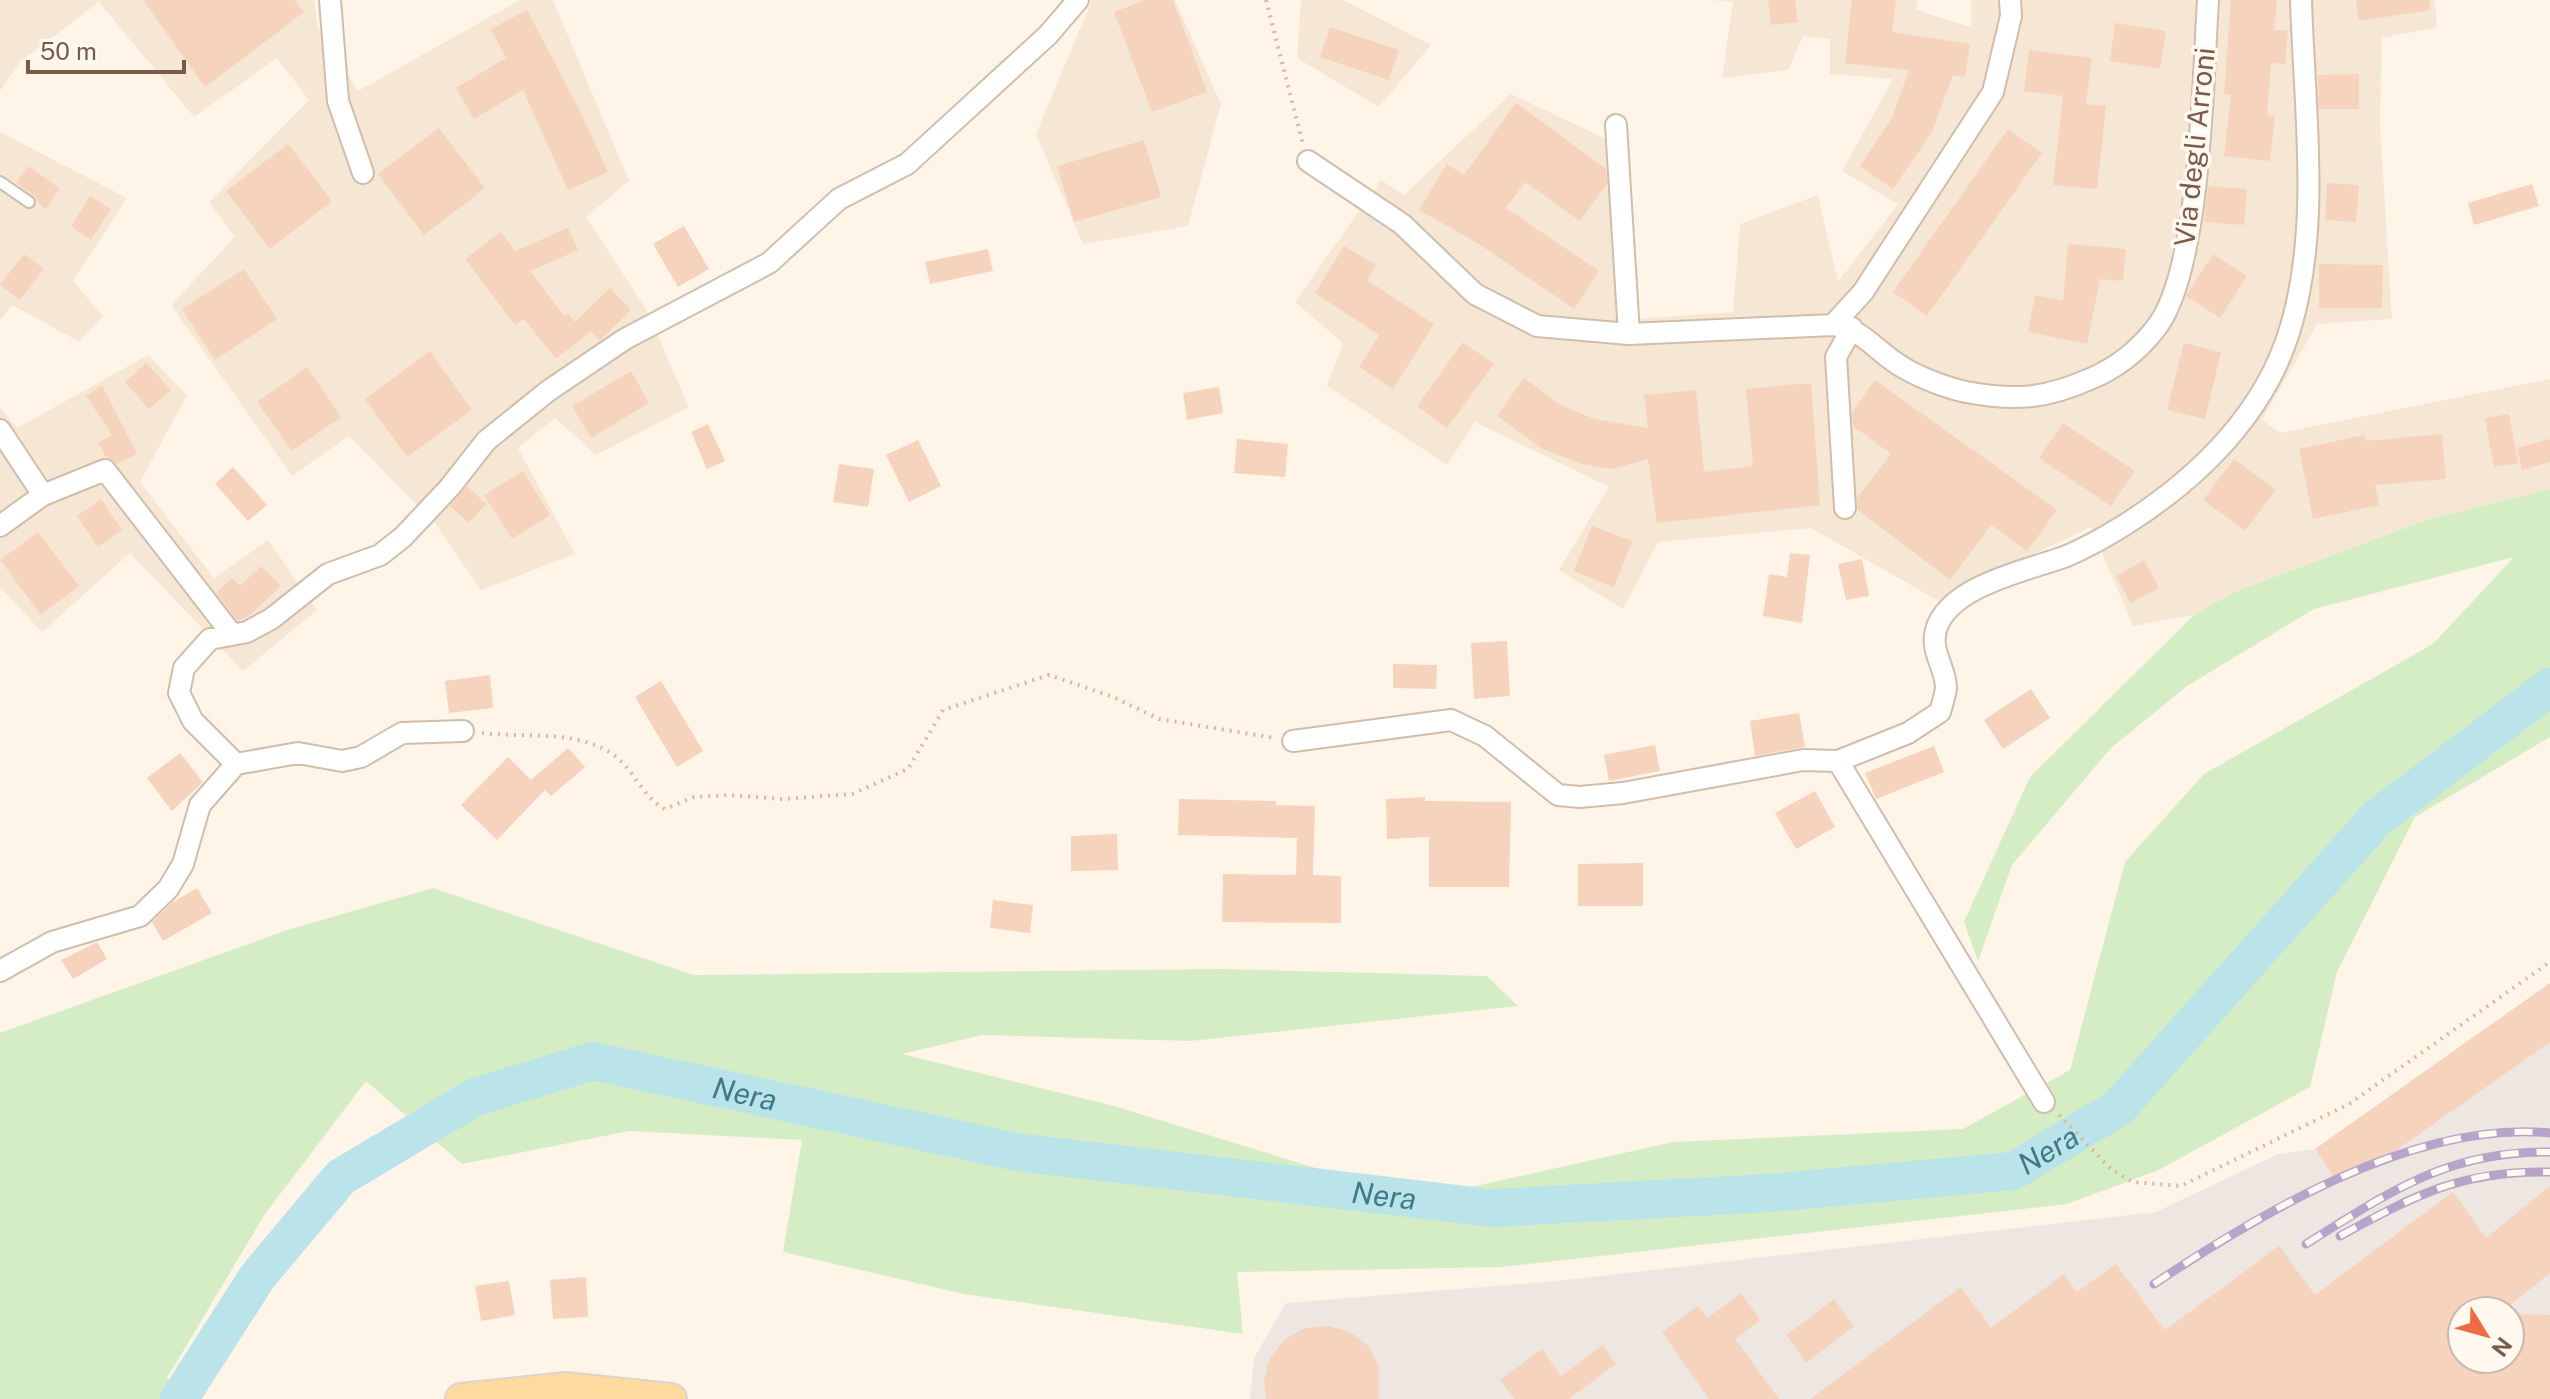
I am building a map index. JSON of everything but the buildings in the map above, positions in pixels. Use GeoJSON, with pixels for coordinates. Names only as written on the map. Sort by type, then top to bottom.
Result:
{"type":"FeatureCollection","features":[{"type":"Feature","properties":{"kind":"main road"},"geometry":{"type":"LineString","coordinates":[[461,1399],[565,1388],[671,1399]]}},
{"type":"Feature","properties":{"kind":"street"},"geometry":{"type":"LineString","coordinates":[[330,0],[338,101],[363,173]]}},
{"type":"Feature","properties":{"kind":"street"},"geometry":{"type":"LineString","coordinates":[[236,764],[193,721],[179,693],[184,668],[210,639],[247,632],[271,619],[328,574],[380,555],[403,537],[450,487],[486,441],[548,391],[625,339],[769,263],[839,199],[907,164],[1048,35],[1078,0]]}},
{"type":"Feature","properties":{"kind":"street"},"geometry":{"type":"LineString","coordinates":[[1845,508],[1836,357],[1842,326],[1993,92],[2011,16],[2010,0]]}},
{"type":"Feature","properties":{"kind":"street","name":"Via degli Arroni"},"geometry":{"type":"LineString","coordinates":[[1842,326],[1903,368],[1962,391],[2015,400],[2065,390],[2117,367],[2158,326],[2180,277],[2193,203],[2208,0]]}},
{"type":"Feature","properties":{"kind":"street"},"geometry":{"type":"LineString","coordinates":[[1293,741],[1451,720],[1485,736],[1558,795],[1580,797],[1623,793],[1803,760],[1838,761],[1908,733],[1940,712],[1946,687],[1934,652],[1936,628],[1948,611],[2003,576],[2065,556],[2124,526],[2229,442],[2262,395],[2291,329],[2305,270],[2306,151],[2301,0]]}},
{"type":"Feature","properties":{"kind":"street"},"geometry":{"type":"LineString","coordinates":[[1616,125],[1629,334]]}},
{"type":"Feature","properties":{"kind":"street"},"geometry":{"type":"LineString","coordinates":[[1308,161],[1402,224],[1475,294],[1537,326],[1629,334],[1842,326]]}},
{"type":"Feature","properties":{"kind":"street"},"geometry":{"type":"LineString","coordinates":[[0,430],[43,495]]}},
{"type":"Feature","properties":{"kind":"street"},"geometry":{"type":"LineString","coordinates":[[0,526],[43,495],[105,470],[231,633]]}},
{"type":"Feature","properties":{"kind":"street"},"geometry":{"type":"LineString","coordinates":[[0,971],[52,942],[140,916],[168,889],[183,864],[200,805],[236,764],[298,753],[342,761],[361,757],[402,733],[463,731]]}},
{"type":"Feature","properties":{"kind":"street"},"geometry":{"type":"LineString","coordinates":[[1838,761],[2044,1102]]}},
{"type":"Feature","properties":{"kind":"lane"},"geometry":{"type":"LineString","coordinates":[[0,182],[29,202]]}},
{"type":"Feature","properties":{"kind":"path"},"geometry":{"type":"LineString","coordinates":[[1266,0],[1308,161]]}},
{"type":"Feature","properties":{"kind":"path"},"geometry":{"type":"LineString","coordinates":[[463,731],[590,741],[616,757],[639,780],[652,803],[665,809],[694,797],[729,795],[783,799],[852,794],[908,769],[943,710],[1049,675],[1113,697],[1159,719],[1293,741]]}},
{"type":"Feature","properties":{"kind":"path"},"geometry":{"type":"LineString","coordinates":[[2044,1102],[2097,1150],[2112,1170],[2133,1182],[2181,1186],[2349,1104],[2550,962]]}},
{"type":"Feature","properties":{"kind":"shaded area"},"geometry":{"type":"Polygon","coordinates":[[[0,0],[314,0],[318,28],[358,91],[520,0],[553,0],[629,181],[586,217],[646,309],[689,407],[596,455],[555,418],[518,448],[575,554],[481,590],[435,523],[349,436],[292,476],[171,305],[235,237],[209,202],[309,100],[277,58],[194,117],[99,2],[21,61],[0,91],[0,0]]]}},
{"type":"Feature","properties":{"kind":"shaded area"},"geometry":{"type":"Polygon","coordinates":[[[1092,0],[1175,0],[1221,104],[1188,226],[1083,244],[1036,134],[1092,0]]]}},
{"type":"Feature","properties":{"kind":"shaded area"},"geometry":{"type":"Polygon","coordinates":[[[1301,0],[1343,0],[1431,45],[1379,107],[1297,58],[1301,0]]]}},
{"type":"Feature","properties":{"kind":"shaded area"},"geometry":{"type":"Polygon","coordinates":[[[1711,0],[1918,0],[1916,10],[1971,27],[1971,0],[2435,0],[2437,27],[2382,38],[2380,124],[2392,319],[2317,324],[2262,420],[2280,433],[2550,379],[2550,489],[2426,520],[2234,592],[2194,615],[2133,626],[2091,527],[1937,600],[1811,528],[1658,542],[1623,609],[1559,570],[1609,487],[1475,422],[1447,465],[1327,386],[1343,343],[1295,302],[1381,180],[1404,195],[1511,94],[1621,146],[1634,319],[1733,312],[1740,224],[1818,195],[1838,282],[1898,204],[1842,171],[1893,79],[1830,74],[1830,39],[1803,36],[1788,70],[1722,78],[1733,2],[1711,0]]]}},
{"type":"Feature","properties":{"kind":"shaded area"},"geometry":{"type":"Polygon","coordinates":[[[0,132],[127,198],[73,281],[103,316],[78,341],[12,305],[0,320],[0,132]]]}},
{"type":"Feature","properties":{"kind":"shaded area"},"geometry":{"type":"Polygon","coordinates":[[[148,355],[187,395],[140,482],[214,578],[268,540],[317,610],[243,671],[130,553],[42,632],[0,587],[0,407],[17,428],[148,355]]]}},
{"type":"Feature","properties":{"kind":"shaded area"},"geometry":{"type":"Polygon","coordinates":[[[2550,983],[2550,1399],[1250,1399],[1254,1358],[1286,1303],[1557,1281],[2156,1212],[2278,1154],[2315,1149],[2550,983]]]}},
{"type":"Feature","properties":{"kind":"green space"},"geometry":{"type":"Polygon","coordinates":[[[2550,489],[2550,737],[2415,817],[2337,972],[2310,1087],[2159,1170],[2067,1204],[1502,1267],[1237,1272],[1243,1334],[964,1294],[783,1252],[802,1140],[629,1131],[462,1164],[366,1081],[265,1214],[167,1378],[178,1399],[0,1399],[0,1033],[290,929],[433,888],[694,975],[1222,969],[1487,976],[1518,1006],[1190,1041],[982,1035],[902,1054],[1114,1106],[1417,1199],[1673,1142],[1963,1129],[2070,1070],[2125,862],[2204,774],[2433,644],[2514,557],[2314,609],[2187,686],[2111,748],[2012,865],[1978,961],[1964,922],[2030,777],[2194,615],[2234,592],[2426,520],[2550,489]]]}},
{"type":"Feature","properties":{"kind":"waterway","name":"Nera"},"geometry":{"type":"LineString","coordinates":[[179,1399],[258,1276],[341,1177],[475,1097],[593,1061],[1017,1152],[1492,1208],[1769,1193],[2013,1171],[2118,1108],[2377,818],[2550,687]]}},
{"type":"Feature","properties":{"kind":"railway"},"geometry":{"type":"LineString","coordinates":[[2154,1284],[2291,1201],[2394,1156],[2447,1141],[2499,1133],[2550,1133]]}},
{"type":"Feature","properties":{"kind":"railway"},"geometry":{"type":"LineString","coordinates":[[2306,1244],[2393,1192],[2449,1167],[2513,1154],[2550,1152]]}},
{"type":"Feature","properties":{"kind":"railway"},"geometry":{"type":"LineString","coordinates":[[2340,1236],[2392,1208],[2440,1188],[2491,1175],[2550,1172]]}}]}
